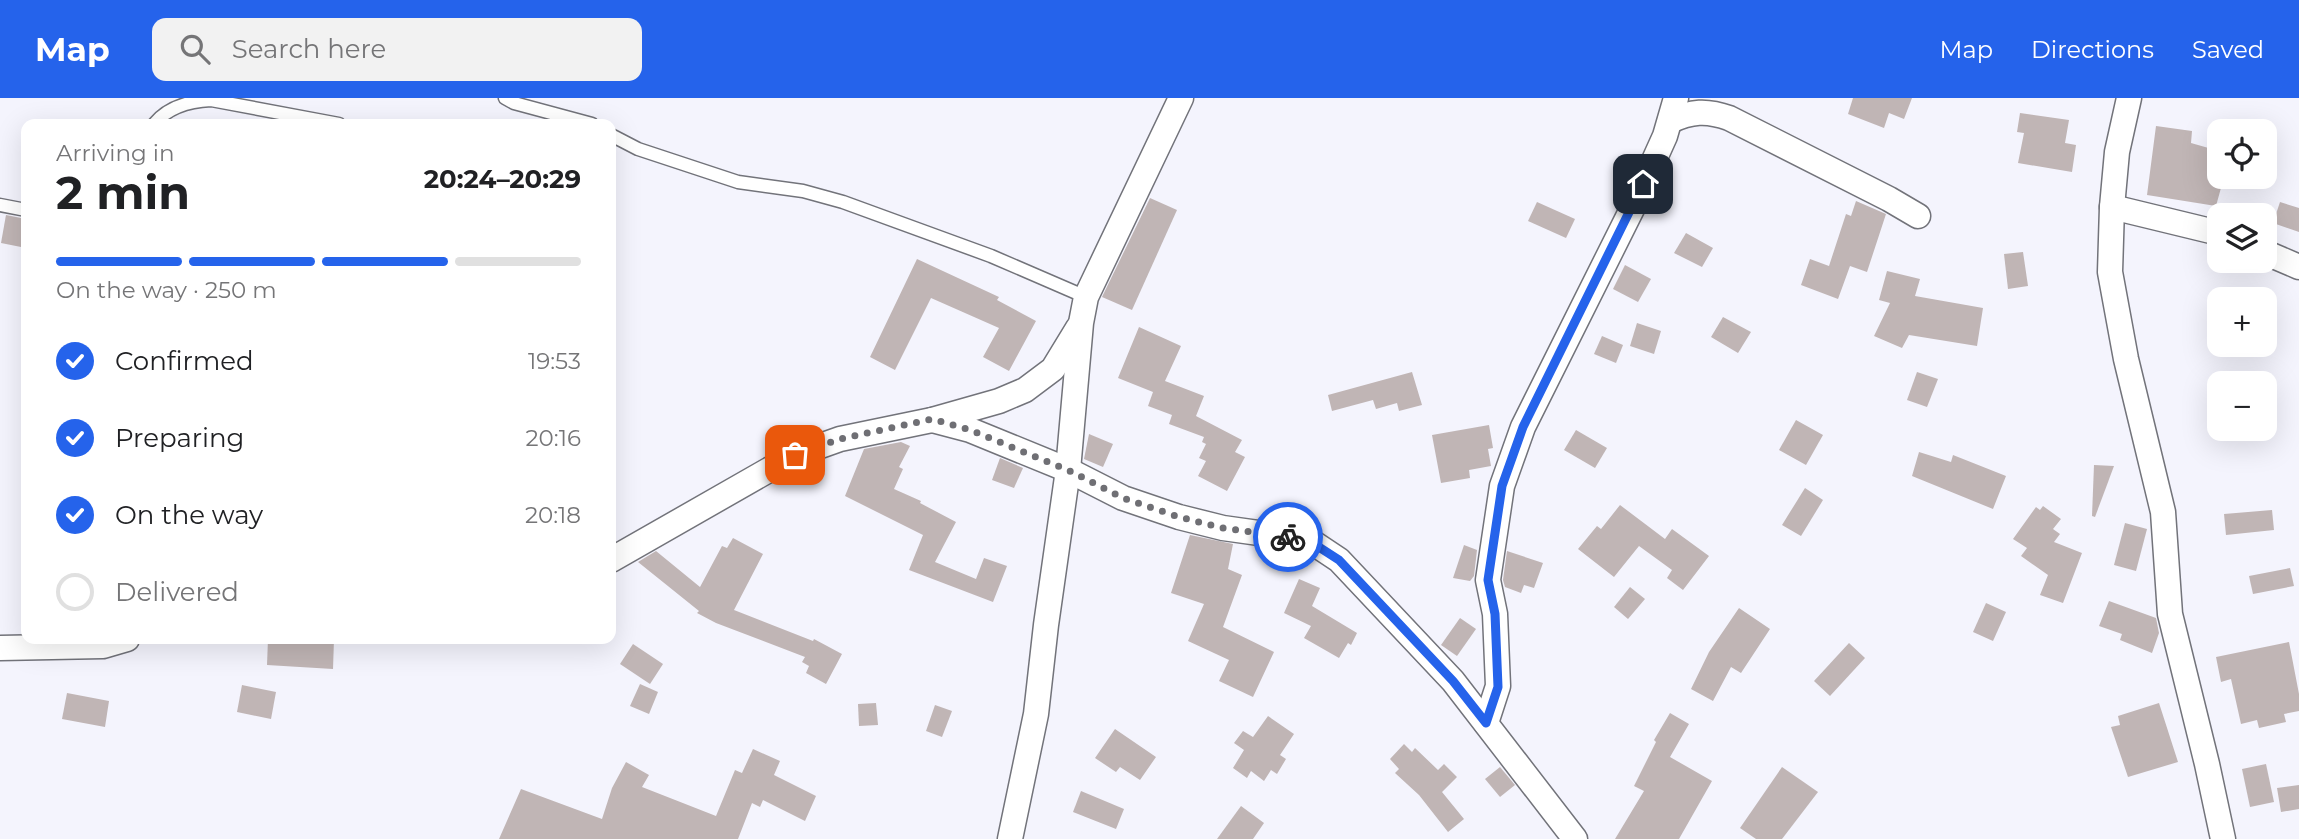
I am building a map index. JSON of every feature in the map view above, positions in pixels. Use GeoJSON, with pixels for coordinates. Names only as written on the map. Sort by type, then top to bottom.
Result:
{"type":"FeatureCollection","features":[{"type":"Feature","properties":{"kind":"street"},"geometry":{"type":"LineString","coordinates":[[1010,839],[1036,714],[1068,470],[1080,323],[1086,297],[1181,98]]}},
{"type":"Feature","properties":{"kind":"street"},"geometry":{"type":"LineString","coordinates":[[2129,98],[2117,152],[2110,272],[2126,359],[2163,512],[2170,614],[2223,839]]}},
{"type":"Feature","properties":{"kind":"street"},"geometry":{"type":"LineString","coordinates":[[1486,723],[1498,687],[1495,614],[1488,580],[1502,486],[1523,427],[1633,207],[1673,109],[1687,113],[1705,111],[1729,118],[1918,216]]}},
{"type":"Feature","properties":{"kind":"street"},"geometry":{"type":"LineString","coordinates":[[2112,207],[2207,230]]}},
{"type":"Feature","properties":{"kind":"street"},"geometry":{"type":"LineString","coordinates":[[2277,258],[2299,267]]}},
{"type":"Feature","properties":{"kind":"street"},"geometry":{"type":"LineString","coordinates":[[616,557],[795,455],[840,439],[999,401],[1025,390],[1052,369],[1080,323]]}},
{"type":"Feature","properties":{"kind":"street"},"geometry":{"type":"LineString","coordinates":[[932,419],[970,430],[1068,470],[1123,498],[1179,517],[1223,528],[1308,540],[1339,560],[1453,681],[1576,839]]}},
{"type":"Feature","properties":{"kind":"street"},"geometry":{"type":"LineString","coordinates":[[0,648],[110,644]]}},
{"type":"Feature","properties":{"kind":"lane"},"geometry":{"type":"LineString","coordinates":[[505,98],[514,103],[573,119]]}},
{"type":"Feature","properties":{"kind":"lane"},"geometry":{"type":"LineString","coordinates":[[161,119],[175,108],[193,101],[211,100],[313,119]]}},
{"type":"Feature","properties":{"kind":"lane"},"geometry":{"type":"LineString","coordinates":[[616,138],[638,149],[738,181],[803,191],[843,202],[990,256],[1086,297]]}},
{"type":"Feature","properties":{"kind":"lane"},"geometry":{"type":"LineString","coordinates":[[0,205],[21,209]]}},
{"type":"Feature","properties":{"kind":"building"},"geometry":{"type":"Polygon","coordinates":[[[1853,98],[1912,98],[1904,119],[1889,113],[1884,128],[1848,114],[1853,98]]]}},
{"type":"Feature","properties":{"kind":"building"},"geometry":{"type":"Polygon","coordinates":[[[2020,113],[2069,120],[2065,143],[2076,145],[2072,172],[2018,163],[2024,133],[2017,132],[2020,113]]]}},
{"type":"Feature","properties":{"kind":"building"},"geometry":{"type":"Polygon","coordinates":[[[2156,126],[2192,131],[2191,143],[2207,148],[2207,189],[2221,189],[2217,203],[2207,205],[2147,195],[2156,126]]]}},
{"type":"Feature","properties":{"kind":"building"},"geometry":{"type":"Polygon","coordinates":[[[1150,198],[1177,210],[1132,310],[1102,297],[1150,198]]]}},
{"type":"Feature","properties":{"kind":"building"},"geometry":{"type":"Polygon","coordinates":[[[1856,201],[1886,214],[1867,272],[1850,266],[1838,299],[1801,285],[1810,259],[1829,266],[1846,214],[1851,216],[1856,201]]]}},
{"type":"Feature","properties":{"kind":"building"},"geometry":{"type":"Polygon","coordinates":[[[1537,202],[1575,219],[1566,238],[1528,221],[1537,202]]]}},
{"type":"Feature","properties":{"kind":"building"},"geometry":{"type":"Polygon","coordinates":[[[2280,202],[2299,208],[2299,232],[2277,224],[2280,202]]]}},
{"type":"Feature","properties":{"kind":"building"},"geometry":{"type":"Polygon","coordinates":[[[6,215],[21,218],[21,247],[1,243],[6,215]]]}},
{"type":"Feature","properties":{"kind":"building"},"geometry":{"type":"Polygon","coordinates":[[[1686,233],[1713,248],[1702,267],[1674,253],[1686,233]]]}},
{"type":"Feature","properties":{"kind":"building"},"geometry":{"type":"Polygon","coordinates":[[[2023,252],[2028,286],[2008,289],[2004,254],[2023,252]]]}},
{"type":"Feature","properties":{"kind":"building"},"geometry":{"type":"Polygon","coordinates":[[[917,259],[999,297],[997,300],[1036,321],[1009,371],[983,357],[999,328],[931,298],[895,370],[870,357],[917,259]]]}},
{"type":"Feature","properties":{"kind":"building"},"geometry":{"type":"Polygon","coordinates":[[[1625,265],[1651,279],[1638,302],[1613,289],[1625,265]]]}},
{"type":"Feature","properties":{"kind":"building"},"geometry":{"type":"Polygon","coordinates":[[[1887,271],[1920,279],[1915,296],[1983,308],[1977,346],[1909,335],[1902,348],[1874,336],[1890,303],[1879,300],[1887,271]]]}},
{"type":"Feature","properties":{"kind":"building"},"geometry":{"type":"Polygon","coordinates":[[[1723,317],[1751,332],[1738,353],[1711,337],[1723,317]]]}},
{"type":"Feature","properties":{"kind":"building"},"geometry":{"type":"Polygon","coordinates":[[[1637,323],[1661,331],[1654,354],[1630,346],[1637,323]]]}},
{"type":"Feature","properties":{"kind":"building"},"geometry":{"type":"Polygon","coordinates":[[[1139,327],[1181,346],[1165,381],[1204,396],[1196,416],[1242,440],[1235,452],[1245,457],[1227,491],[1198,476],[1206,461],[1199,458],[1206,444],[1202,442],[1204,437],[1169,424],[1172,415],[1148,406],[1153,392],[1118,378],[1139,327]]]}},
{"type":"Feature","properties":{"kind":"building"},"geometry":{"type":"Polygon","coordinates":[[[1602,336],[1623,345],[1616,363],[1594,354],[1602,336]]]}},
{"type":"Feature","properties":{"kind":"building"},"geometry":{"type":"Polygon","coordinates":[[[1412,372],[1422,405],[1399,411],[1397,403],[1376,409],[1373,400],[1332,411],[1328,395],[1412,372]]]}},
{"type":"Feature","properties":{"kind":"building"},"geometry":{"type":"Polygon","coordinates":[[[1917,372],[1938,379],[1927,407],[1907,400],[1917,372]]]}},
{"type":"Feature","properties":{"kind":"building"},"geometry":{"type":"Polygon","coordinates":[[[1796,420],[1823,435],[1806,465],[1779,450],[1796,420]]]}},
{"type":"Feature","properties":{"kind":"building"},"geometry":{"type":"Polygon","coordinates":[[[1489,425],[1493,448],[1488,449],[1491,466],[1469,470],[1470,478],[1441,483],[1432,435],[1489,425]]]}},
{"type":"Feature","properties":{"kind":"building"},"geometry":{"type":"Polygon","coordinates":[[[1576,430],[1607,448],[1595,468],[1564,450],[1576,430]]]}},
{"type":"Feature","properties":{"kind":"building"},"geometry":{"type":"Polygon","coordinates":[[[1089,434],[1113,444],[1103,467],[1084,459],[1089,434]]]}},
{"type":"Feature","properties":{"kind":"building"},"geometry":{"type":"Polygon","coordinates":[[[901,442],[910,446],[899,467],[903,469],[894,489],[956,522],[935,562],[976,579],[984,558],[1007,566],[993,602],[909,570],[923,535],[845,496],[864,449],[901,442]]]}},
{"type":"Feature","properties":{"kind":"building"},"geometry":{"type":"Polygon","coordinates":[[[1919,452],[1951,462],[1953,455],[2006,476],[1993,509],[1912,476],[1919,452]]]}},
{"type":"Feature","properties":{"kind":"building"},"geometry":{"type":"Polygon","coordinates":[[[1000,458],[1023,468],[1014,488],[992,480],[1000,458]]]}},
{"type":"Feature","properties":{"kind":"building"},"geometry":{"type":"Polygon","coordinates":[[[2094,465],[2114,466],[2095,517],[2092,516],[2094,465]]]}},
{"type":"Feature","properties":{"kind":"building"},"geometry":{"type":"Polygon","coordinates":[[[1805,488],[1823,500],[1801,536],[1782,525],[1805,488]]]}},
{"type":"Feature","properties":{"kind":"building"},"geometry":{"type":"Polygon","coordinates":[[[1620,505],[1665,539],[1672,529],[1709,556],[1683,590],[1667,578],[1672,570],[1639,546],[1614,577],[1578,549],[1597,526],[1601,529],[1620,505]]]}},
{"type":"Feature","properties":{"kind":"building"},"geometry":{"type":"Polygon","coordinates":[[[2043,506],[2061,519],[2053,529],[2060,534],[2054,542],[2082,553],[2063,603],[2040,595],[2048,575],[2021,556],[2027,548],[2013,539],[2036,507],[2040,510],[2043,506]]]}},
{"type":"Feature","properties":{"kind":"building"},"geometry":{"type":"Polygon","coordinates":[[[2272,510],[2274,530],[2226,535],[2224,514],[2272,510]]]}},
{"type":"Feature","properties":{"kind":"building"},"geometry":{"type":"Polygon","coordinates":[[[2125,523],[2147,529],[2136,571],[2114,565],[2125,523]]]}},
{"type":"Feature","properties":{"kind":"building"},"geometry":{"type":"Polygon","coordinates":[[[1190,535],[1233,544],[1228,569],[1242,575],[1223,627],[1274,652],[1253,697],[1219,681],[1229,660],[1188,641],[1204,604],[1171,593],[1190,535]]]}},
{"type":"Feature","properties":{"kind":"building"},"geometry":{"type":"Polygon","coordinates":[[[733,538],[763,554],[734,610],[813,641],[814,639],[842,654],[826,684],[806,673],[809,666],[802,662],[805,657],[697,613],[699,611],[638,562],[656,551],[700,587],[722,546],[727,548],[733,538]]]}},
{"type":"Feature","properties":{"kind":"building"},"geometry":{"type":"Polygon","coordinates":[[[1464,545],[1477,550],[1474,576],[1470,581],[1453,578],[1464,545]]]}},
{"type":"Feature","properties":{"kind":"building"},"geometry":{"type":"Polygon","coordinates":[[[1507,551],[1543,563],[1534,588],[1524,585],[1521,593],[1505,587],[1503,580],[1507,551]]]}},
{"type":"Feature","properties":{"kind":"building"},"geometry":{"type":"Polygon","coordinates":[[[2290,568],[2294,586],[2253,594],[2249,576],[2290,568]]]}},
{"type":"Feature","properties":{"kind":"building"},"geometry":{"type":"Polygon","coordinates":[[[1299,579],[1320,588],[1312,606],[1357,633],[1351,645],[1348,643],[1339,658],[1304,638],[1311,626],[1284,613],[1299,579]]]}},
{"type":"Feature","properties":{"kind":"building"},"geometry":{"type":"Polygon","coordinates":[[[1630,587],[1645,599],[1628,619],[1614,607],[1630,587]]]}},
{"type":"Feature","properties":{"kind":"building"},"geometry":{"type":"Polygon","coordinates":[[[2109,601],[2156,618],[2159,633],[2152,653],[2120,640],[2122,634],[2099,626],[2109,601]]]}},
{"type":"Feature","properties":{"kind":"building"},"geometry":{"type":"Polygon","coordinates":[[[1986,603],[2006,612],[1993,641],[1973,632],[1986,603]]]}},
{"type":"Feature","properties":{"kind":"building"},"geometry":{"type":"Polygon","coordinates":[[[1739,608],[1770,629],[1741,673],[1731,667],[1713,701],[1691,689],[1709,652],[1739,608]]]}},
{"type":"Feature","properties":{"kind":"building"},"geometry":{"type":"Polygon","coordinates":[[[1460,618],[1476,629],[1457,656],[1441,645],[1460,618]]]}},
{"type":"Feature","properties":{"kind":"building"},"geometry":{"type":"Polygon","coordinates":[[[2289,642],[2299,694],[2299,711],[2284,714],[2286,722],[2259,728],[2257,720],[2241,724],[2231,679],[2221,682],[2216,657],[2289,642]]]}},
{"type":"Feature","properties":{"kind":"building"},"geometry":{"type":"Polygon","coordinates":[[[1849,643],[1865,658],[1830,696],[1814,681],[1849,643]]]}},
{"type":"Feature","properties":{"kind":"building"},"geometry":{"type":"Polygon","coordinates":[[[268,644],[334,644],[333,669],[267,665],[268,644]]]}},
{"type":"Feature","properties":{"kind":"building"},"geometry":{"type":"Polygon","coordinates":[[[633,644],[663,664],[650,684],[620,664],[633,644]]]}},
{"type":"Feature","properties":{"kind":"building"},"geometry":{"type":"Polygon","coordinates":[[[640,684],[658,692],[649,714],[630,706],[640,684]]]}},
{"type":"Feature","properties":{"kind":"building"},"geometry":{"type":"Polygon","coordinates":[[[242,685],[276,692],[271,719],[237,712],[242,685]]]}},
{"type":"Feature","properties":{"kind":"building"},"geometry":{"type":"Polygon","coordinates":[[[67,693],[109,701],[105,727],[62,719],[67,693]]]}},
{"type":"Feature","properties":{"kind":"building"},"geometry":{"type":"Polygon","coordinates":[[[876,703],[878,725],[859,726],[858,704],[876,703]]]}},
{"type":"Feature","properties":{"kind":"building"},"geometry":{"type":"Polygon","coordinates":[[[2159,703],[2178,762],[2128,777],[2111,727],[2120,725],[2118,716],[2159,703]]]}},
{"type":"Feature","properties":{"kind":"building"},"geometry":{"type":"Polygon","coordinates":[[[935,705],[952,711],[942,737],[926,731],[935,705]]]}},
{"type":"Feature","properties":{"kind":"building"},"geometry":{"type":"Polygon","coordinates":[[[1670,713],[1689,724],[1670,757],[1712,781],[1679,839],[1615,839],[1644,791],[1634,786],[1656,742],[1654,740],[1670,713]]]}},
{"type":"Feature","properties":{"kind":"building"},"geometry":{"type":"Polygon","coordinates":[[[1268,716],[1294,734],[1280,755],[1286,759],[1277,774],[1271,770],[1264,781],[1251,771],[1247,778],[1233,768],[1244,750],[1234,743],[1243,731],[1253,737],[1268,716]]]}},
{"type":"Feature","properties":{"kind":"building"},"geometry":{"type":"Polygon","coordinates":[[[1115,729],[1156,757],[1140,780],[1120,767],[1116,772],[1095,758],[1115,729]]]}},
{"type":"Feature","properties":{"kind":"building"},"geometry":{"type":"Polygon","coordinates":[[[1404,744],[1412,752],[1415,748],[1438,770],[1444,764],[1457,777],[1442,792],[1464,819],[1448,832],[1419,795],[1395,773],[1399,769],[1390,759],[1404,744]]]}},
{"type":"Feature","properties":{"kind":"building"},"geometry":{"type":"Polygon","coordinates":[[[753,749],[780,761],[774,775],[816,796],[805,821],[763,800],[760,807],[752,803],[738,839],[499,839],[521,789],[602,819],[612,788],[626,762],[649,775],[642,787],[716,816],[735,770],[742,773],[753,749]]]}},
{"type":"Feature","properties":{"kind":"building"},"geometry":{"type":"Polygon","coordinates":[[[2266,764],[2274,802],[2250,807],[2242,769],[2266,764]]]}},
{"type":"Feature","properties":{"kind":"building"},"geometry":{"type":"Polygon","coordinates":[[[1500,767],[1515,785],[1500,797],[1485,779],[1500,767]]]}},
{"type":"Feature","properties":{"kind":"building"},"geometry":{"type":"Polygon","coordinates":[[[1782,767],[1818,792],[1782,839],[1756,839],[1740,828],[1782,767]]]}},
{"type":"Feature","properties":{"kind":"building"},"geometry":{"type":"Polygon","coordinates":[[[2299,785],[2299,809],[2281,812],[2277,788],[2299,785]]]}},
{"type":"Feature","properties":{"kind":"building"},"geometry":{"type":"Polygon","coordinates":[[[1081,791],[1124,809],[1116,829],[1073,812],[1081,791]]]}},
{"type":"Feature","properties":{"kind":"building"},"geometry":{"type":"Polygon","coordinates":[[[1241,806],[1264,823],[1253,839],[1217,839],[1241,806]]]}},
{"type":"Feature","properties":{"kind":"way so far"},"geometry":{"type":"LineString","coordinates":[[795,455],[840,439],[932,419],[970,430],[1068,470],[1123,498],[1179,517],[1223,528],[1288,537]]}},
{"type":"Feature","properties":{"kind":"route"},"geometry":{"type":"LineString","coordinates":[[1288,537],[1308,540],[1339,560],[1453,681],[1486,723],[1498,687],[1495,614],[1488,580],[1502,486],[1523,427],[1643,184]]}}]}
